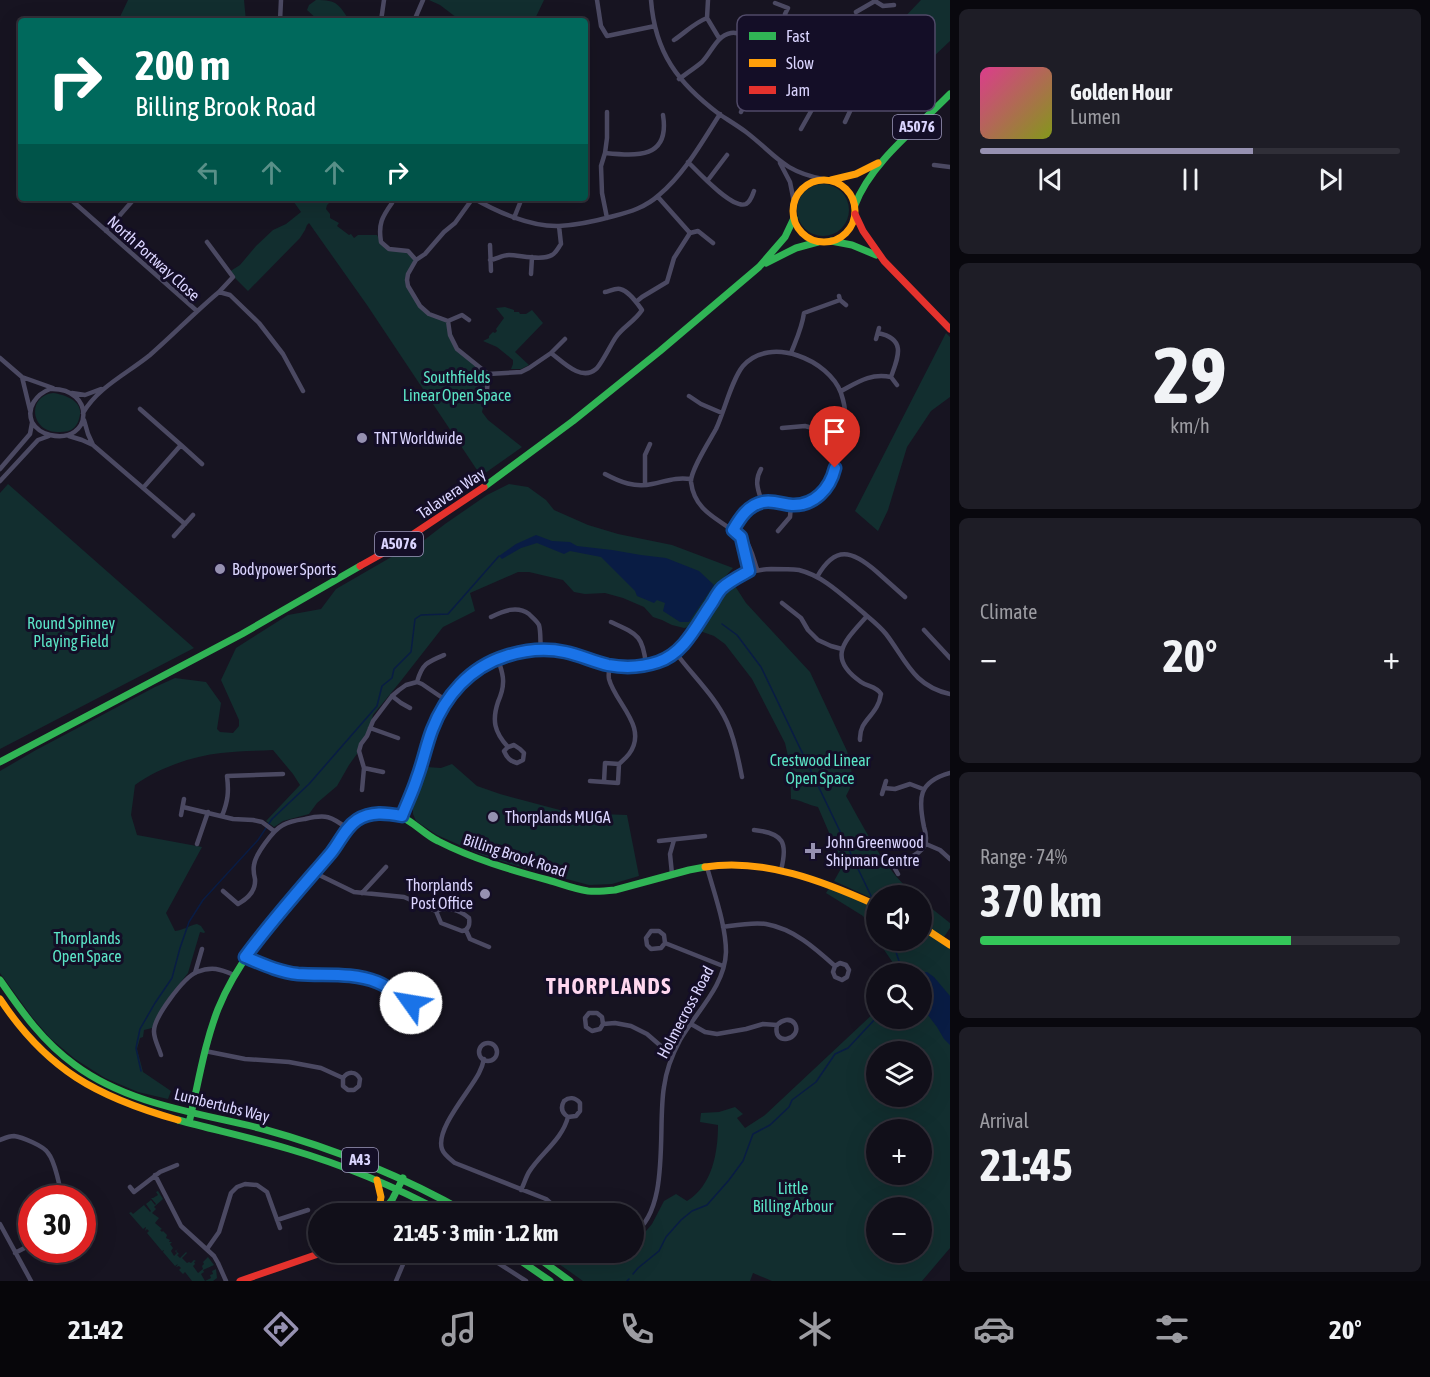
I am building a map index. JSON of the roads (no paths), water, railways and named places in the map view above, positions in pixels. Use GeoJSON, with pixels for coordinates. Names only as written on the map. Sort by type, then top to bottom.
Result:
{"type":"FeatureCollection","features":[{"type":"Feature","properties":{"kind":"main road","name":"A5076"},"geometry":{"type":"LineString","coordinates":[[935,109],[950,94]]}},
{"type":"Feature","properties":{"kind":"main road","name":"A5076"},"geometry":{"type":"LineString","coordinates":[[855,205],[864,184],[885,159],[933,111]]}},
{"type":"Feature","properties":{"kind":"main road","name":"A5076"},"geometry":{"type":"LineString","coordinates":[[826,180],[856,174],[885,159]]}},
{"type":"Feature","properties":{"kind":"main road"},"geometry":{"type":"LineString","coordinates":[[831,241],[840,237],[852,224],[855,205],[846,188],[838,183],[826,180],[813,181],[798,193],[794,202],[794,218],[803,234],[820,242],[831,241],[852,245],[878,256]]}},
{"type":"Feature","properties":{"kind":"main road"},"geometry":{"type":"LineString","coordinates":[[855,214],[864,236],[878,256],[950,329]]}},
{"type":"Feature","properties":{"kind":"main road","name":"Talavera Way"},"geometry":{"type":"LineString","coordinates":[[759,267],[785,237],[794,218]]}},
{"type":"Feature","properties":{"kind":"main road","name":"Talavera Way"},"geometry":{"type":"LineString","coordinates":[[0,762],[242,634],[394,547],[513,467],[573,421],[759,267],[796,248],[820,242]]}},
{"type":"Feature","properties":{"kind":"main road"},"geometry":{"type":"LineString","coordinates":[[189,1123],[205,1051],[218,1010],[245,957],[261,934],[333,851],[355,821],[373,813],[402,816]]}},
{"type":"Feature","properties":{"kind":"main road","name":"Billing Brook Road"},"geometry":{"type":"LineString","coordinates":[[402,816],[429,837],[488,863],[591,891],[606,891],[707,867],[754,866],[781,870],[814,879],[866,901]]}},
{"type":"Feature","properties":{"kind":"main road"},"geometry":{"type":"LineString","coordinates":[[932,933],[950,945]]}},
{"type":"Feature","properties":{"kind":"main road","name":"Lumbertubs Way"},"geometry":{"type":"LineString","coordinates":[[0,980],[31,1024],[52,1046],[96,1079],[130,1094],[293,1137],[350,1156],[403,1178],[450,1203]]}},
{"type":"Feature","properties":{"kind":"main road","name":"Lumbertubs Way"},"geometry":{"type":"LineString","coordinates":[[0,999],[34,1044],[51,1060],[98,1092],[129,1106],[289,1148],[377,1180],[425,1203]]}},
{"type":"Feature","properties":{"kind":"main road"},"geometry":{"type":"LineString","coordinates":[[389,1203],[403,1178]]}},
{"type":"Feature","properties":{"kind":"main road"},"geometry":{"type":"LineString","coordinates":[[377,1180],[382,1195],[381,1203]]}},
{"type":"Feature","properties":{"kind":"main road"},"geometry":{"type":"LineString","coordinates":[[240,1281],[308,1258]]}},
{"type":"Feature","properties":{"kind":"main road"},"geometry":{"type":"LineString","coordinates":[[523,1263],[550,1281]]}},
{"type":"Feature","properties":{"kind":"main road"},"geometry":{"type":"LineString","coordinates":[[546,1263],[570,1281]]}},
{"type":"Feature","properties":{"kind":"street"},"geometry":{"type":"LineString","coordinates":[[280,18],[281,0]]}},
{"type":"Feature","properties":{"kind":"street"},"geometry":{"type":"LineString","coordinates":[[381,18],[384,0]]}},
{"type":"Feature","properties":{"kind":"street"},"geometry":{"type":"LineString","coordinates":[[415,18],[423,0]]}},
{"type":"Feature","properties":{"kind":"street"},"geometry":{"type":"LineString","coordinates":[[597,0],[601,26],[607,36],[655,26]]}},
{"type":"Feature","properties":{"kind":"street"},"geometry":{"type":"LineString","coordinates":[[651,0],[661,46],[680,79],[698,97],[747,133],[779,162],[800,174],[826,180]]}},
{"type":"Feature","properties":{"kind":"street"},"geometry":{"type":"LineString","coordinates":[[708,0],[707,18],[719,38]]}},
{"type":"Feature","properties":{"kind":"street"},"geometry":{"type":"LineString","coordinates":[[856,12],[875,1],[883,6],[894,5]]}},
{"type":"Feature","properties":{"kind":"street"},"geometry":{"type":"LineString","coordinates":[[775,3],[788,8],[785,15]]}},
{"type":"Feature","properties":{"kind":"street"},"geometry":{"type":"LineString","coordinates":[[674,40],[697,22],[707,18]]}},
{"type":"Feature","properties":{"kind":"street"},"geometry":{"type":"LineString","coordinates":[[680,79],[701,62],[719,38],[732,33],[737,34]]}},
{"type":"Feature","properties":{"kind":"street"},"geometry":{"type":"LineString","coordinates":[[801,129],[811,111]]}},
{"type":"Feature","properties":{"kind":"street"},"geometry":{"type":"LineString","coordinates":[[845,122],[850,111]]}},
{"type":"Feature","properties":{"kind":"street"},"geometry":{"type":"LineString","coordinates":[[607,112],[607,138],[601,166],[607,218]]}},
{"type":"Feature","properties":{"kind":"street"},"geometry":{"type":"LineString","coordinates":[[605,153],[635,155],[655,148],[664,135],[663,114]]}},
{"type":"Feature","properties":{"kind":"street"},"geometry":{"type":"LineString","coordinates":[[478,201],[514,218],[560,226],[590,222],[635,210],[658,197],[688,162],[720,114]]}},
{"type":"Feature","properties":{"kind":"street"},"geometry":{"type":"LineString","coordinates":[[708,180],[726,155]]}},
{"type":"Feature","properties":{"kind":"street"},"geometry":{"type":"LineString","coordinates":[[688,162],[716,190],[740,205],[750,201],[754,191]]}},
{"type":"Feature","properties":{"kind":"street"},"geometry":{"type":"LineString","coordinates":[[779,162],[790,182],[794,202]]}},
{"type":"Feature","properties":{"kind":"street"},"geometry":{"type":"LineString","coordinates":[[934,165],[950,166]]}},
{"type":"Feature","properties":{"kind":"street"},"geometry":{"type":"LineString","coordinates":[[658,197],[690,233]]}},
{"type":"Feature","properties":{"kind":"street","name":"North Portway Close"},"geometry":{"type":"LineString","coordinates":[[72,201],[197,311]]}},
{"type":"Feature","properties":{"kind":"street"},"geometry":{"type":"LineString","coordinates":[[106,231],[132,201]]}},
{"type":"Feature","properties":{"kind":"street"},"geometry":{"type":"LineString","coordinates":[[469,320],[462,315],[448,321],[429,314],[420,306],[407,280],[416,260],[425,254],[455,223],[471,201]]}},
{"type":"Feature","properties":{"kind":"street"},"geometry":{"type":"LineString","coordinates":[[514,218],[521,201]]}},
{"type":"Feature","properties":{"kind":"street"},"geometry":{"type":"LineString","coordinates":[[392,203],[382,217],[379,232],[381,242],[389,249],[408,251],[416,260]]}},
{"type":"Feature","properties":{"kind":"street"},"geometry":{"type":"LineString","coordinates":[[490,260],[505,255],[532,257],[552,255],[561,244],[560,226]]}},
{"type":"Feature","properties":{"kind":"street"},"geometry":{"type":"LineString","coordinates":[[636,302],[667,282],[674,258],[690,233],[698,231],[713,243]]}},
{"type":"Feature","properties":{"kind":"street"},"geometry":{"type":"LineString","coordinates":[[67,436],[76,430],[91,401],[149,355],[233,277],[207,242]]}},
{"type":"Feature","properties":{"kind":"street"},"geometry":{"type":"LineString","coordinates":[[490,245],[491,271]]}},
{"type":"Feature","properties":{"kind":"street"},"geometry":{"type":"LineString","coordinates":[[531,274],[532,257]]}},
{"type":"Feature","properties":{"kind":"street"},"geometry":{"type":"LineString","coordinates":[[551,353],[580,373],[596,369],[617,335],[642,310],[627,293],[619,289],[605,292]]}},
{"type":"Feature","properties":{"kind":"street"},"geometry":{"type":"LineString","coordinates":[[219,292],[230,295],[259,323],[283,354],[303,391]]}},
{"type":"Feature","properties":{"kind":"street"},"geometry":{"type":"LineString","coordinates":[[791,353],[802,327],[804,314],[840,298],[846,305]]}},
{"type":"Feature","properties":{"kind":"street"},"geometry":{"type":"LineString","coordinates":[[448,321],[450,335],[456,349],[488,374],[521,372],[551,353],[565,339]]}},
{"type":"Feature","properties":{"kind":"street"},"geometry":{"type":"LineString","coordinates":[[876,339],[879,330],[894,340],[899,347],[899,356],[891,377]]}},
{"type":"Feature","properties":{"kind":"street"},"geometry":{"type":"LineString","coordinates":[[733,530],[741,516],[762,502],[791,505],[803,504],[814,499],[824,492],[834,474],[845,422],[845,407],[841,391],[832,377],[821,367],[791,353],[767,352],[753,358],[743,366],[691,479],[697,500],[703,510],[746,541],[757,569]]}},
{"type":"Feature","properties":{"kind":"street"},"geometry":{"type":"LineString","coordinates":[[0,358],[22,377],[69,393],[92,393],[106,387]]}},
{"type":"Feature","properties":{"kind":"street"},"geometry":{"type":"LineString","coordinates":[[487,391],[488,374]]}},
{"type":"Feature","properties":{"kind":"street"},"geometry":{"type":"LineString","coordinates":[[841,391],[871,376],[891,377],[897,385]]}},
{"type":"Feature","properties":{"kind":"street"},"geometry":{"type":"LineString","coordinates":[[0,469],[30,434],[32,428],[22,377]]}},
{"type":"Feature","properties":{"kind":"street"},"geometry":{"type":"LineString","coordinates":[[30,413],[38,396],[46,390],[55,389]]}},
{"type":"Feature","properties":{"kind":"street"},"geometry":{"type":"LineString","coordinates":[[69,393],[79,400],[85,427],[93,445]]}},
{"type":"Feature","properties":{"kind":"street"},"geometry":{"type":"LineString","coordinates":[[689,396],[722,413]]}},
{"type":"Feature","properties":{"kind":"street"},"geometry":{"type":"LineString","coordinates":[[140,409],[202,464]]}},
{"type":"Feature","properties":{"kind":"street"},"geometry":{"type":"LineString","coordinates":[[32,421],[39,430],[52,436]]}},
{"type":"Feature","properties":{"kind":"street"},"geometry":{"type":"LineString","coordinates":[[782,428],[805,426],[842,436]]}},
{"type":"Feature","properties":{"kind":"street"},"geometry":{"type":"LineString","coordinates":[[0,481],[38,440],[52,436],[67,436],[93,445],[185,524]]}},
{"type":"Feature","properties":{"kind":"street"},"geometry":{"type":"LineString","coordinates":[[645,485],[645,455],[651,444]]}},
{"type":"Feature","properties":{"kind":"street"},"geometry":{"type":"LineString","coordinates":[[143,489],[181,445]]}},
{"type":"Feature","properties":{"kind":"street"},"geometry":{"type":"LineString","coordinates":[[760,469],[756,477],[762,502]]}},
{"type":"Feature","properties":{"kind":"street"},"geometry":{"type":"LineString","coordinates":[[605,474],[624,483],[645,485],[669,479],[691,479]]}},
{"type":"Feature","properties":{"kind":"street"},"geometry":{"type":"LineString","coordinates":[[778,531],[790,517],[791,505]]}},
{"type":"Feature","properties":{"kind":"street"},"geometry":{"type":"LineString","coordinates":[[174,536],[193,515]]}},
{"type":"Feature","properties":{"kind":"street"},"geometry":{"type":"LineString","coordinates":[[741,537],[749,571]]}},
{"type":"Feature","properties":{"kind":"street"},"geometry":{"type":"LineString","coordinates":[[817,578],[830,560],[838,555],[851,554],[863,560],[905,597]]}},
{"type":"Feature","properties":{"kind":"street"},"geometry":{"type":"LineString","coordinates":[[402,816],[439,715],[465,679],[486,664],[520,652],[541,650],[562,651],[610,665],[635,666],[660,661],[676,653],[721,589],[735,578],[757,569],[799,570],[831,585],[884,631],[911,671],[921,681],[950,694]]}},
{"type":"Feature","properties":{"kind":"street"},"geometry":{"type":"LineString","coordinates":[[782,603],[801,618],[808,630],[818,639],[842,649]]}},
{"type":"Feature","properties":{"kind":"street"},"geometry":{"type":"LineString","coordinates":[[491,617],[516,609],[526,612],[539,624],[541,650]]}},
{"type":"Feature","properties":{"kind":"street"},"geometry":{"type":"LineString","coordinates":[[860,740],[866,718],[878,705],[881,694],[877,689],[861,682],[843,664],[841,656],[845,642],[867,616]]}},
{"type":"Feature","properties":{"kind":"street"},"geometry":{"type":"LineString","coordinates":[[611,622],[631,631],[640,640],[644,647],[646,665]]}},
{"type":"Feature","properties":{"kind":"street"},"geometry":{"type":"LineString","coordinates":[[924,630],[950,658]]}},
{"type":"Feature","properties":{"kind":"street"},"geometry":{"type":"LineString","coordinates":[[676,653],[708,693],[726,721],[733,736],[742,777]]}},
{"type":"Feature","properties":{"kind":"street"},"geometry":{"type":"LineString","coordinates":[[417,682],[420,670],[429,661],[444,655]]}},
{"type":"Feature","properties":{"kind":"street"},"geometry":{"type":"LineString","coordinates":[[498,659],[504,680],[494,715],[495,726],[508,747]]}},
{"type":"Feature","properties":{"kind":"street"},"geometry":{"type":"LineString","coordinates":[[590,781],[618,783],[619,764],[630,753],[634,744],[634,732],[627,712],[608,678],[610,665]]}},
{"type":"Feature","properties":{"kind":"street"},"geometry":{"type":"LineString","coordinates":[[362,790],[364,768],[359,751],[361,744],[373,721],[392,696],[406,685],[417,682],[447,701]]}},
{"type":"Feature","properties":{"kind":"street"},"geometry":{"type":"LineString","coordinates":[[392,696],[410,708]]}},
{"type":"Feature","properties":{"kind":"street"},"geometry":{"type":"LineString","coordinates":[[370,728],[398,738]]}},
{"type":"Feature","properties":{"kind":"street"},"geometry":{"type":"LineString","coordinates":[[513,745],[520,749],[524,753],[523,760],[517,763],[506,757],[504,752],[508,747],[513,745]]}},
{"type":"Feature","properties":{"kind":"street"},"geometry":{"type":"LineString","coordinates":[[604,782],[605,763],[619,764]]}},
{"type":"Feature","properties":{"kind":"street"},"geometry":{"type":"LineString","coordinates":[[364,768],[383,772]]}},
{"type":"Feature","properties":{"kind":"street"},"geometry":{"type":"LineString","coordinates":[[894,867],[921,851],[926,844],[920,806],[923,789],[938,776],[950,772]]}},
{"type":"Feature","properties":{"kind":"street"},"geometry":{"type":"LineString","coordinates":[[222,816],[228,801],[227,776],[283,774]]}},
{"type":"Feature","properties":{"kind":"street"},"geometry":{"type":"LineString","coordinates":[[882,794],[886,781]]}},
{"type":"Feature","properties":{"kind":"street"},"geometry":{"type":"LineString","coordinates":[[884,788],[895,789],[909,784],[923,789]]}},
{"type":"Feature","properties":{"kind":"street"},"geometry":{"type":"LineString","coordinates":[[181,815],[184,799]]}},
{"type":"Feature","properties":{"kind":"street"},"geometry":{"type":"LineString","coordinates":[[183,807],[233,819],[262,822],[274,831]]}},
{"type":"Feature","properties":{"kind":"street"},"geometry":{"type":"LineString","coordinates":[[197,844],[208,812]]}},
{"type":"Feature","properties":{"kind":"street"},"geometry":{"type":"LineString","coordinates":[[224,891],[238,904],[245,900],[254,889],[254,863],[274,831],[282,825],[325,815],[348,829]]}},
{"type":"Feature","properties":{"kind":"street"},"geometry":{"type":"LineString","coordinates":[[754,830],[766,831],[775,835],[783,843],[785,853],[781,870]]}},
{"type":"Feature","properties":{"kind":"street"},"geometry":{"type":"LineString","coordinates":[[659,841],[705,836]]}},
{"type":"Feature","properties":{"kind":"street"},"geometry":{"type":"LineString","coordinates":[[672,874],[670,855],[674,840]]}},
{"type":"Feature","properties":{"kind":"street"},"geometry":{"type":"LineString","coordinates":[[926,844],[940,850],[950,859]]}},
{"type":"Feature","properties":{"kind":"street"},"geometry":{"type":"LineString","coordinates":[[890,860],[898,874]]}},
{"type":"Feature","properties":{"kind":"street"},"geometry":{"type":"LineString","coordinates":[[362,893],[386,867]]}},
{"type":"Feature","properties":{"kind":"street","name":"Holmecross Road"},"geometry":{"type":"LineString","coordinates":[[644,1225],[651,1210],[658,1183],[663,1090],[666,1074],[674,1052],[718,983],[726,952],[723,927],[707,867]]}},
{"type":"Feature","properties":{"kind":"street"},"geometry":{"type":"LineString","coordinates":[[313,872],[354,892],[404,897],[436,911],[448,908],[466,916],[470,922],[466,930]]}},
{"type":"Feature","properties":{"kind":"street"},"geometry":{"type":"LineString","coordinates":[[436,911],[441,923],[458,930],[466,930]]}},
{"type":"Feature","properties":{"kind":"street"},"geometry":{"type":"LineString","coordinates":[[723,927],[765,924],[781,929],[809,943],[835,966]]}},
{"type":"Feature","properties":{"kind":"street"},"geometry":{"type":"LineString","coordinates":[[466,930],[470,939],[489,947]]}},
{"type":"Feature","properties":{"kind":"street"},"geometry":{"type":"LineString","coordinates":[[651,931],[659,931],[664,935],[665,943],[661,948],[654,950],[647,945],[646,938],[651,931]]}},
{"type":"Feature","properties":{"kind":"street"},"geometry":{"type":"LineString","coordinates":[[665,943],[723,966]]}},
{"type":"Feature","properties":{"kind":"street"},"geometry":{"type":"LineString","coordinates":[[195,973],[202,949]]}},
{"type":"Feature","properties":{"kind":"street"},"geometry":{"type":"LineString","coordinates":[[245,957],[296,974],[338,975],[377,982],[395,993]]}},
{"type":"Feature","properties":{"kind":"street"},"geometry":{"type":"LineString","coordinates":[[161,1055],[153,1032],[168,1002],[182,986],[195,973],[210,968],[221,969],[234,975]]}},
{"type":"Feature","properties":{"kind":"street"},"geometry":{"type":"LineString","coordinates":[[596,1012],[602,1017],[603,1023],[600,1029],[594,1031],[586,1027],[585,1021],[589,1013],[596,1012]]}},
{"type":"Feature","properties":{"kind":"street"},"geometry":{"type":"LineString","coordinates":[[691,1024],[705,1032],[717,1034],[763,1024],[777,1024],[786,1019],[792,1021],[796,1027],[794,1035],[786,1039],[780,1037],[776,1031],[777,1024]]}},
{"type":"Feature","properties":{"kind":"street"},"geometry":{"type":"LineString","coordinates":[[603,1023],[631,1026],[647,1034],[662,1047],[674,1052]]}},
{"type":"Feature","properties":{"kind":"street"},"geometry":{"type":"LineString","coordinates":[[205,1051],[245,1059],[289,1062],[321,1068],[343,1078]]}},
{"type":"Feature","properties":{"kind":"street"},"geometry":{"type":"LineString","coordinates":[[484,1059],[480,1072],[441,1136],[441,1147],[454,1163],[546,1199],[550,1203]]}},
{"type":"Feature","properties":{"kind":"street"},"geometry":{"type":"LineString","coordinates":[[347,1073],[356,1074],[360,1079],[359,1086],[354,1090],[348,1090],[343,1086],[343,1078],[347,1073]]}},
{"type":"Feature","properties":{"kind":"street"},"geometry":{"type":"LineString","coordinates":[[575,1098],[580,1102],[580,1111],[576,1116],[568,1117],[563,1112],[562,1104],[566,1099],[575,1098]]}},
{"type":"Feature","properties":{"kind":"street"},"geometry":{"type":"LineString","coordinates":[[521,1190],[530,1172],[561,1134],[568,1117]]}},
{"type":"Feature","properties":{"kind":"street"},"geometry":{"type":"LineString","coordinates":[[0,1140],[10,1136],[15,1137],[47,1151],[59,1185]]}},
{"type":"Feature","properties":{"kind":"street"},"geometry":{"type":"LineString","coordinates":[[130,1187],[134,1192],[155,1175],[177,1165]]}},
{"type":"Feature","properties":{"kind":"street"},"geometry":{"type":"LineString","coordinates":[[155,1175],[181,1226],[207,1248],[218,1263],[226,1281]]}},
{"type":"Feature","properties":{"kind":"street"},"geometry":{"type":"LineString","coordinates":[[207,1248],[219,1232],[231,1193],[240,1185],[253,1184],[264,1189],[269,1196],[280,1228]]}},
{"type":"Feature","properties":{"kind":"street"},"geometry":{"type":"LineString","coordinates":[[278,1220],[308,1210]]}},
{"type":"Feature","properties":{"kind":"street"},"geometry":{"type":"LineString","coordinates":[[300,1212],[304,1220]]}},
{"type":"Feature","properties":{"kind":"street"},"geometry":{"type":"LineString","coordinates":[[0,1224],[31,1281]]}},
{"type":"Feature","properties":{"kind":"street"},"geometry":{"type":"LineString","coordinates":[[396,1281],[403,1263]]}},
{"type":"Feature","properties":{"kind":"street"},"geometry":{"type":"LineString","coordinates":[[498,1263],[526,1281]]}},
{"type":"Feature","properties":{"kind":"street"},"geometry":{"type":"LineString","coordinates":[[549,1263],[554,1268]]}},
{"type":"Feature","properties":{"kind":"water"},"geometry":{"type":"Polygon","coordinates":[[[536,535],[552,541],[570,542],[577,546],[666,558],[699,571],[714,585],[689,622],[680,622],[663,611],[665,603],[657,600],[654,603],[637,596],[635,591],[601,557],[570,551],[564,554],[537,543],[521,548],[502,559],[499,556],[516,544],[536,535]]]}},
{"type":"Feature","properties":{"kind":"water"},"geometry":{"type":"Polygon","coordinates":[[[932,976],[950,996],[950,1045],[932,1020],[932,976]]]}},
{"type":"Feature","properties":{"kind":"waterway"},"geometry":{"type":"LineString","coordinates":[[141,1071],[136,1048],[140,1029],[172,978],[189,922],[203,900],[258,840],[272,819],[309,784],[377,706],[382,686],[392,678],[394,669],[411,652],[415,619],[421,615],[448,614],[499,556]]}},
{"type":"Feature","properties":{"kind":"waterway"},"geometry":{"type":"LineString","coordinates":[[722,624],[737,635],[761,667],[866,885]]}},
{"type":"Feature","properties":{"kind":"waterway"},"geometry":{"type":"LineString","coordinates":[[896,951],[900,963]]}},
{"type":"Feature","properties":{"kind":"waterway"},"geometry":{"type":"LineString","coordinates":[[633,1274],[659,1251],[666,1237],[681,1220],[692,1211],[707,1205],[729,1180],[743,1161],[753,1134],[770,1125],[789,1107],[792,1100],[816,1082],[835,1054],[848,1048],[866,1029]]}},
{"type":"Feature","properties":{"kind":"place","name":"TNT Worldwide"},"geometry":{"type":"Point","coordinates":[362,438]}},
{"type":"Feature","properties":{"kind":"place","name":"Bodypower Sports"},"geometry":{"type":"Point","coordinates":[220,569]}},
{"type":"Feature","properties":{"kind":"place","name":"Thorplands MUGA"},"geometry":{"type":"Point","coordinates":[493,817]}},
{"type":"Feature","properties":{"kind":"place","name":"John Greenwood Shipman Centre"},"geometry":{"type":"Point","coordinates":[813,851]}},
{"type":"Feature","properties":{"kind":"place","name":"Thorplands Post Office"},"geometry":{"type":"Point","coordinates":[485,894]}},
{"type":"Feature","properties":{"kind":"district","name":"THORPLANDS"},"geometry":{"type":"Point","coordinates":[609,986]}},
{"type":"Feature","properties":{"kind":"park label","name":"Southfields Linear Open Space"},"geometry":{"type":"Point","coordinates":[457,386]}},
{"type":"Feature","properties":{"kind":"park label","name":"Round Spinney Playing Field"},"geometry":{"type":"Point","coordinates":[71,632]}},
{"type":"Feature","properties":{"kind":"park label","name":"Crestwood Linear Open Space"},"geometry":{"type":"Point","coordinates":[820,769]}},
{"type":"Feature","properties":{"kind":"park label","name":"Thorplands Open Space"},"geometry":{"type":"Point","coordinates":[87,947]}},
{"type":"Feature","properties":{"kind":"park label","name":"Little Billing Arbour"},"geometry":{"type":"Point","coordinates":[793,1197]}}]}
